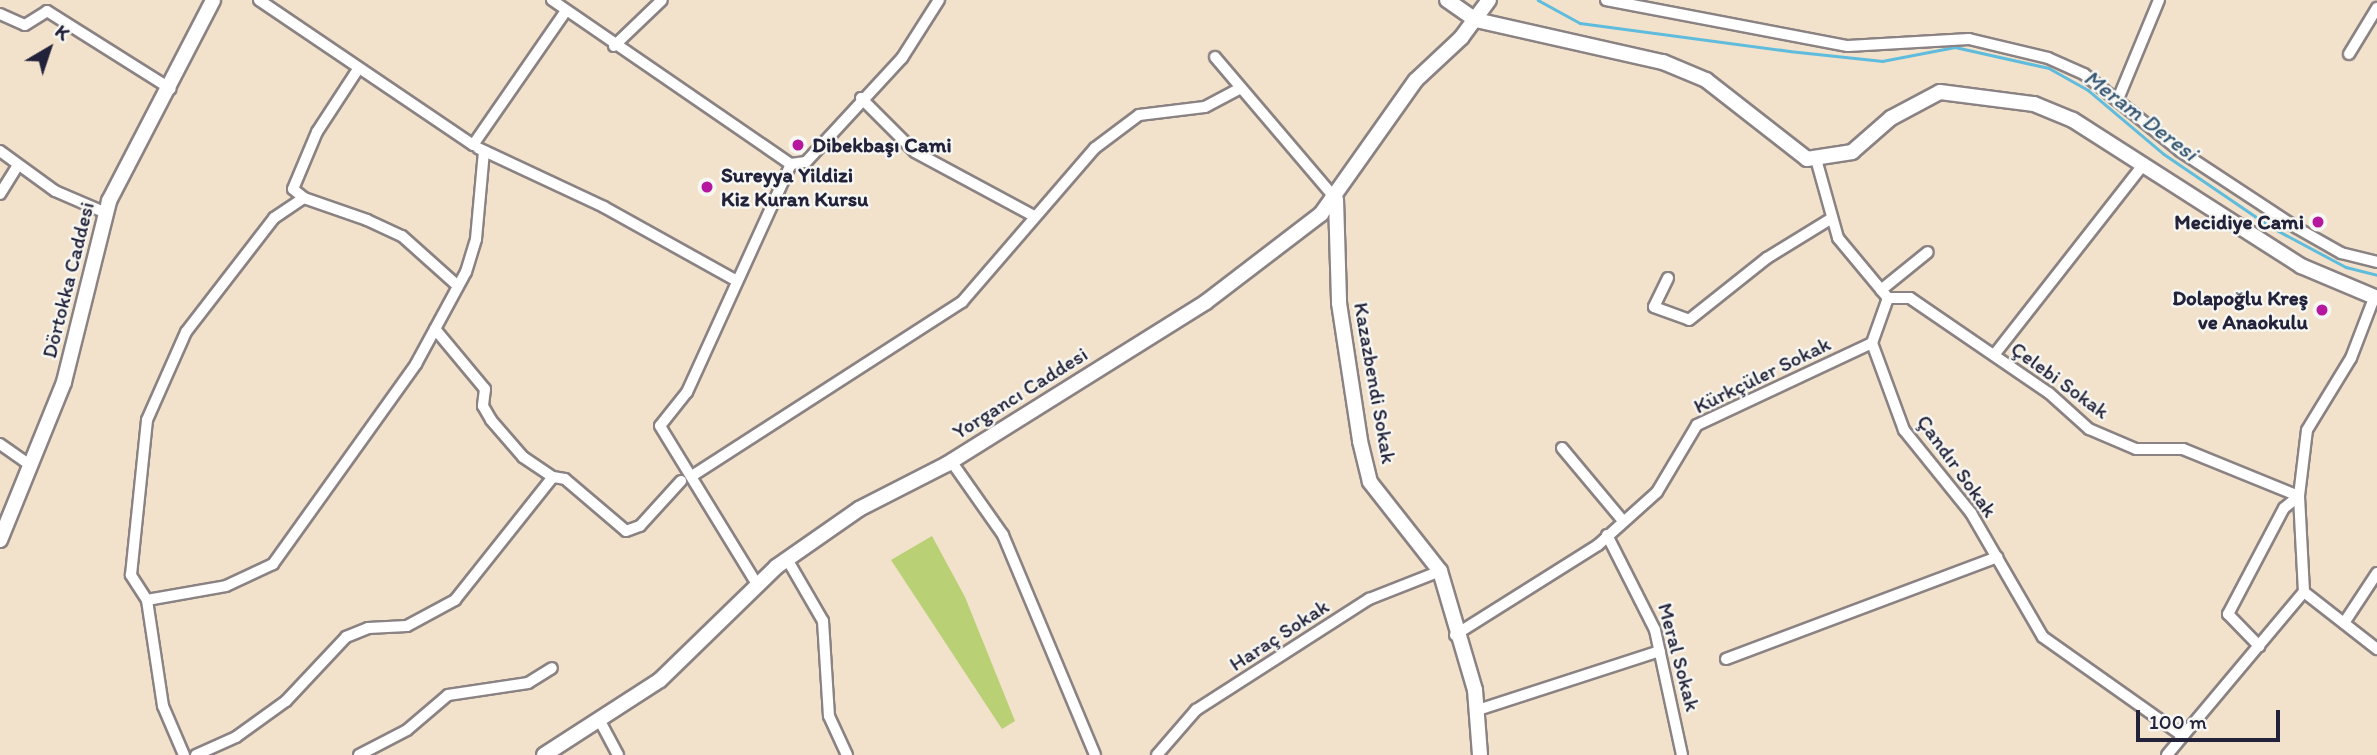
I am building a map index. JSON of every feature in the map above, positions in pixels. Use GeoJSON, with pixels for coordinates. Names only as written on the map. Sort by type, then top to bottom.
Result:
{"type":"FeatureCollection","features":[{"type":"Feature","properties":{"kind":"street","name":"Dörtokka Caddesi"},"geometry":{"type":"LineString","coordinates":[[0,540],[64,382],[106,213],[171,89],[213,0]]}},
{"type":"Feature","properties":{"kind":"street"},"geometry":{"type":"LineString","coordinates":[[259,0],[473,145],[604,207],[737,281]]}},
{"type":"Feature","properties":{"kind":"street"},"geometry":{"type":"LineString","coordinates":[[552,0],[614,46],[791,164],[806,162],[861,98],[902,58],[939,0]]}},
{"type":"Feature","properties":{"kind":"street"},"geometry":{"type":"LineString","coordinates":[[614,46],[662,0]]}},
{"type":"Feature","properties":{"kind":"street"},"geometry":{"type":"LineString","coordinates":[[1447,0],[1476,20],[1663,62],[1706,80],[1794,150],[1816,159],[1852,152],[1917,101],[1966,91],[2034,104],[2073,120],[2301,266],[2375,298],[2351,358],[2307,430],[2299,496],[2304,592],[2167,755]]}},
{"type":"Feature","properties":{"kind":"street","name":"Yorgancı Caddesi"},"geometry":{"type":"LineString","coordinates":[[544,755],[601,723],[660,680],[757,583],[787,559],[859,509],[951,461],[1206,302],[1336,199],[1416,80],[1476,20],[1489,0]]}},
{"type":"Feature","properties":{"kind":"street"},"geometry":{"type":"LineString","coordinates":[[1606,0],[1649,12],[1848,46],[1969,39],[2048,58],[2118,99],[2179,150],[2297,228],[2342,253],[2377,261]]}},
{"type":"Feature","properties":{"kind":"street"},"geometry":{"type":"LineString","coordinates":[[1649,12],[1655,0]]}},
{"type":"Feature","properties":{"kind":"street"},"geometry":{"type":"LineString","coordinates":[[2118,99],[2159,0]]}},
{"type":"Feature","properties":{"kind":"street"},"geometry":{"type":"LineString","coordinates":[[2349,54],[2377,8]]}},
{"type":"Feature","properties":{"kind":"street"},"geometry":{"type":"LineString","coordinates":[[0,14],[25,25],[47,11],[171,89]]}},
{"type":"Feature","properties":{"kind":"street"},"geometry":{"type":"LineString","coordinates":[[473,145],[565,12]]}},
{"type":"Feature","properties":{"kind":"street"},"geometry":{"type":"LineString","coordinates":[[1215,57],[1336,199]]}},
{"type":"Feature","properties":{"kind":"street"},"geometry":{"type":"LineString","coordinates":[[358,69],[317,132],[293,189],[304,198],[402,236],[458,286]]}},
{"type":"Feature","properties":{"kind":"street"},"geometry":{"type":"LineString","coordinates":[[695,474],[962,302],[1034,216],[1096,148],[1139,115],[1205,107],[1240,88]]}},
{"type":"Feature","properties":{"kind":"street"},"geometry":{"type":"LineString","coordinates":[[861,98],[915,152],[1034,216]]}},
{"type":"Feature","properties":{"kind":"street"},"geometry":{"type":"LineString","coordinates":[[0,151],[55,191],[106,213]]}},
{"type":"Feature","properties":{"kind":"street"},"geometry":{"type":"LineString","coordinates":[[147,600],[226,586],[273,564],[435,329],[458,286],[476,239],[484,151]]}},
{"type":"Feature","properties":{"kind":"street"},"geometry":{"type":"LineString","coordinates":[[1816,159],[1829,220],[1884,294]]}},
{"type":"Feature","properties":{"kind":"street"},"geometry":{"type":"LineString","coordinates":[[757,583],[695,474],[674,454],[660,426],[687,392],[791,164]]}},
{"type":"Feature","properties":{"kind":"street"},"geometry":{"type":"LineString","coordinates":[[0,194],[18,165]]}},
{"type":"Feature","properties":{"kind":"street"},"geometry":{"type":"LineString","coordinates":[[1994,355],[2143,165]]}},
{"type":"Feature","properties":{"kind":"street"},"geometry":{"type":"LineString","coordinates":[[184,755],[163,706],[147,600],[131,575],[147,420],[186,332],[219,282],[274,218],[304,198]]}},
{"type":"Feature","properties":{"kind":"street","name":"Kazazbendi Sokak"},"geometry":{"type":"LineString","coordinates":[[1336,199],[1339,303],[1370,482],[1440,571],[1455,635],[1478,710],[1480,755]]}},
{"type":"Feature","properties":{"kind":"street"},"geometry":{"type":"LineString","coordinates":[[1668,278],[1654,307],[1689,320],[1767,258],[1829,220]]}},
{"type":"Feature","properties":{"kind":"street"},"geometry":{"type":"LineString","coordinates":[[1872,343],[1884,294],[1928,252]]}},
{"type":"Feature","properties":{"kind":"street","name":"Çelebi Sokak"},"geometry":{"type":"LineString","coordinates":[[1884,294],[1910,299],[1994,355],[2089,429],[2136,449],[2183,449],[2299,496]]}},
{"type":"Feature","properties":{"kind":"street"},"geometry":{"type":"LineString","coordinates":[[435,329],[485,389],[483,406],[491,420],[523,457],[553,477],[565,479],[626,531],[640,526],[681,481]]}},
{"type":"Feature","properties":{"kind":"street","name":"Kürkçüler Sokak"},"geometry":{"type":"LineString","coordinates":[[1455,635],[1506,608],[1607,536],[1657,492],[1698,425],[1872,343]]}},
{"type":"Feature","properties":{"kind":"street","name":"Çandır Sokak"},"geometry":{"type":"LineString","coordinates":[[1872,343],[1904,430],[1970,513],[2043,637],[2183,736]]}},
{"type":"Feature","properties":{"kind":"street"},"geometry":{"type":"LineString","coordinates":[[0,444],[30,465]]}},
{"type":"Feature","properties":{"kind":"street"},"geometry":{"type":"LineString","coordinates":[[1562,448],[1623,521]]}},
{"type":"Feature","properties":{"kind":"street"},"geometry":{"type":"LineString","coordinates":[[951,461],[1003,535],[1095,755]]}},
{"type":"Feature","properties":{"kind":"street"},"geometry":{"type":"LineString","coordinates":[[196,755],[236,737],[286,701],[346,637],[407,626],[455,600],[553,477]]}},
{"type":"Feature","properties":{"kind":"street"},"geometry":{"type":"LineString","coordinates":[[2259,646],[2228,614],[2284,508],[2299,496]]}},
{"type":"Feature","properties":{"kind":"street","name":"Meral Sokak"},"geometry":{"type":"LineString","coordinates":[[1607,536],[1642,595],[1660,652],[1682,755]]}},
{"type":"Feature","properties":{"kind":"street"},"geometry":{"type":"LineString","coordinates":[[1727,659],[1997,557]]}},
{"type":"Feature","properties":{"kind":"street"},"geometry":{"type":"LineString","coordinates":[[787,559],[823,621],[829,716],[847,755]]}},
{"type":"Feature","properties":{"kind":"street","name":"Haraç Sokak"},"geometry":{"type":"LineString","coordinates":[[1157,755],[1196,710],[1369,598],[1440,571]]}},
{"type":"Feature","properties":{"kind":"street"},"geometry":{"type":"LineString","coordinates":[[2344,623],[2377,573]]}},
{"type":"Feature","properties":{"kind":"street"},"geometry":{"type":"LineString","coordinates":[[2304,592],[2377,649]]}},
{"type":"Feature","properties":{"kind":"street"},"geometry":{"type":"LineString","coordinates":[[1478,710],[1660,652]]}},
{"type":"Feature","properties":{"kind":"street"},"geometry":{"type":"LineString","coordinates":[[359,755],[407,730],[448,695],[528,683],[552,668]]}},
{"type":"Feature","properties":{"kind":"street"},"geometry":{"type":"LineString","coordinates":[[601,723],[618,755]]}},
{"type":"Feature","properties":{"kind":"green space"},"geometry":{"type":"Polygon","coordinates":[[[932,536],[965,597],[1015,721],[1002,729],[891,560],[932,536]]]}},
{"type":"Feature","properties":{"kind":"waterway","name":"Meram Deresi"},"geometry":{"type":"LineString","coordinates":[[1538,0],[1580,23],[1789,51],[1882,61],[1955,47],[2049,68],[2088,90],[2164,154],[2271,227],[2346,267],[2377,275]]}},
{"type":"Feature","properties":{"kind":"place","name":"Dibekbaşı Cami"},"geometry":{"type":"Point","coordinates":[798,145]}},
{"type":"Feature","properties":{"kind":"place","name":"Sureyya Yildizi Kiz Kuran Kursu"},"geometry":{"type":"Point","coordinates":[707,187]}},
{"type":"Feature","properties":{"kind":"place","name":"Mecidiye Cami"},"geometry":{"type":"Point","coordinates":[2318,222]}},
{"type":"Feature","properties":{"kind":"place","name":"Dolapoğlu Kreş ve Anaokulu"},"geometry":{"type":"Point","coordinates":[2322,310]}}]}
